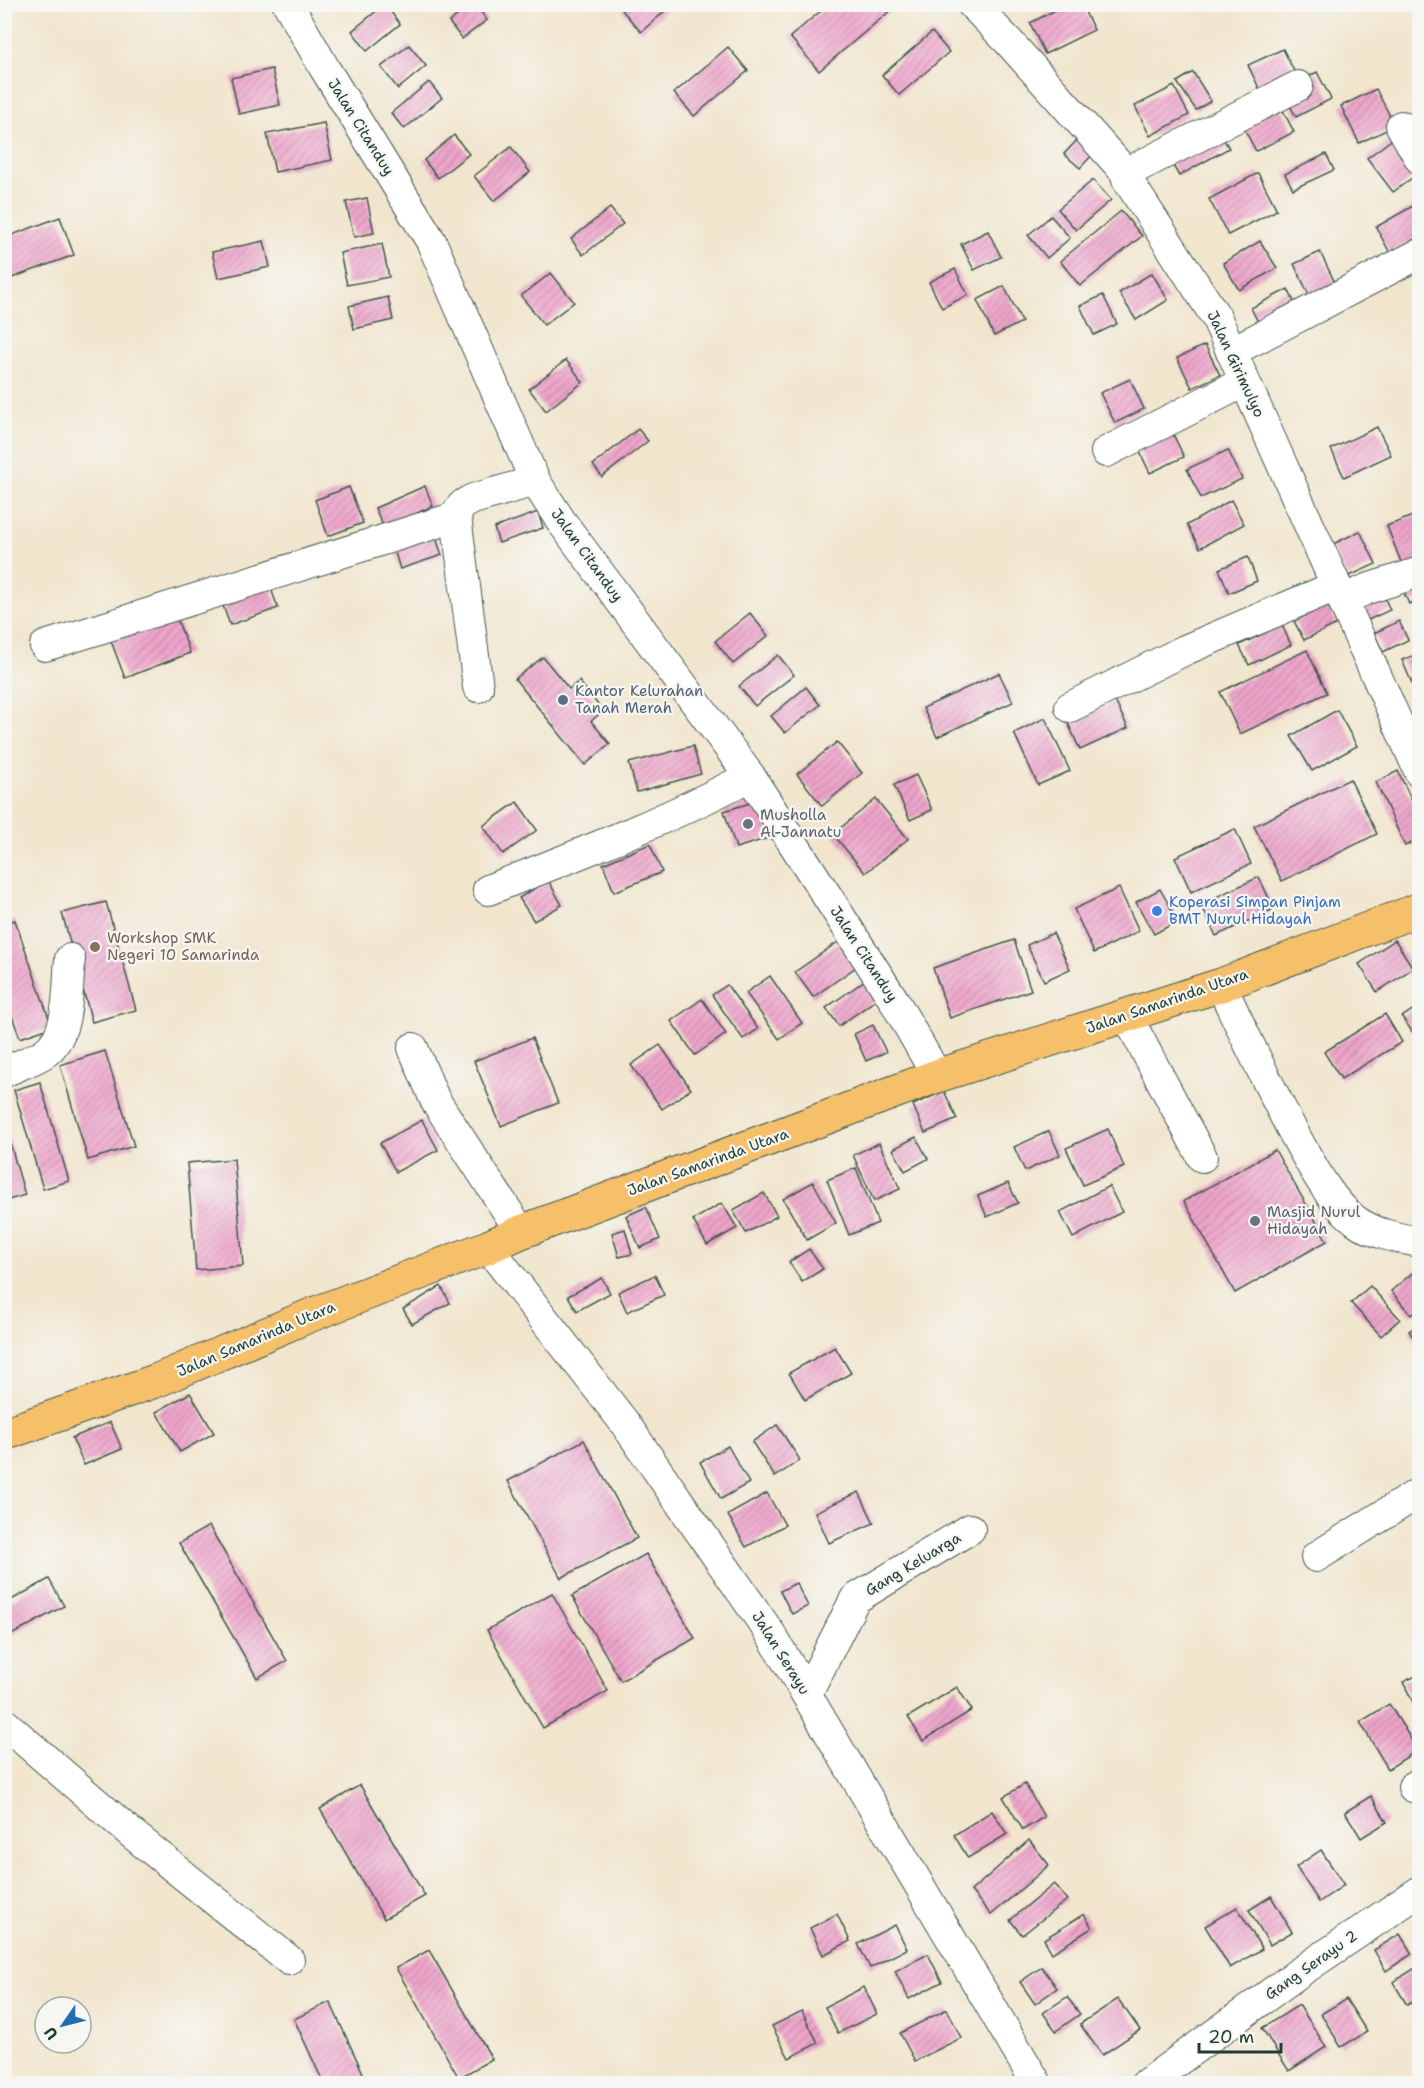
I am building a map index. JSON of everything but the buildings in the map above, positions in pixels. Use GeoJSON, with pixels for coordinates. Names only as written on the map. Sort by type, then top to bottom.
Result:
{"type":"FeatureCollection","features":[{"type":"Feature","properties":{"kind":"highway","name":"Jalan Samarinda Utara"},"geometry":{"type":"LineString","coordinates":[[4,1434],[158,1380],[311,1315],[488,1247],[521,1232],[938,1076],[1221,985],[1419,909]]}},
{"type":"Feature","properties":{"kind":"street","name":"Jalan Citanduy"},"geometry":{"type":"LineString","coordinates":[[288,4],[325,69],[431,241],[535,481],[561,521],[750,776],[895,1002],[938,1076]]}},
{"type":"Feature","properties":{"kind":"street","name":"Jalan Girimulyo"},"geometry":{"type":"LineString","coordinates":[[972,4],[1126,173],[1216,317],[1339,593],[1417,759]]}},
{"type":"Feature","properties":{"kind":"street"},"geometry":{"type":"LineString","coordinates":[[1126,173],[1298,86]]}},
{"type":"Feature","properties":{"kind":"street"},"geometry":{"type":"LineString","coordinates":[[1401,126],[1419,159]]}},
{"type":"Feature","properties":{"kind":"street"},"geometry":{"type":"LineString","coordinates":[[1232,352],[1417,255]]}},
{"type":"Feature","properties":{"kind":"street"},"geometry":{"type":"LineString","coordinates":[[1106,452],[1244,382]]}},
{"type":"Feature","properties":{"kind":"street"},"geometry":{"type":"LineString","coordinates":[[478,687],[456,517],[458,508],[464,503],[535,481]]}},
{"type":"Feature","properties":{"kind":"street"},"geometry":{"type":"LineString","coordinates":[[45,646],[456,517]]}},
{"type":"Feature","properties":{"kind":"street"},"geometry":{"type":"LineString","coordinates":[[1070,707],[1185,650],[1339,593],[1367,589],[1419,572]]}},
{"type":"Feature","properties":{"kind":"street"},"geometry":{"type":"LineString","coordinates":[[488,890],[611,842],[700,803],[750,776]]}},
{"type":"Feature","properties":{"kind":"street"},"geometry":{"type":"LineString","coordinates":[[4,1071],[44,1054],[58,1040],[63,1029],[70,959]]}},
{"type":"Feature","properties":{"kind":"street"},"geometry":{"type":"LineString","coordinates":[[1221,985],[1280,1110],[1318,1176],[1342,1209],[1376,1232],[1419,1242]]}},
{"type":"Feature","properties":{"kind":"street"},"geometry":{"type":"LineString","coordinates":[[1127,1016],[1202,1157]]}},
{"type":"Feature","properties":{"kind":"street"},"geometry":{"type":"LineString","coordinates":[[413,1048],[435,1100],[521,1232]]}},
{"type":"Feature","properties":{"kind":"street","name":"Jalan Serayu"},"geometry":{"type":"LineString","coordinates":[[488,1247],[624,1422],[770,1633],[1037,2084]]}},
{"type":"Feature","properties":{"kind":"street"},"geometry":{"type":"LineString","coordinates":[[1316,1557],[1419,1492]]}},
{"type":"Feature","properties":{"kind":"street","name":"Gang Keluarga"},"geometry":{"type":"LineString","coordinates":[[807,1694],[855,1599],[970,1529]]}},
{"type":"Feature","properties":{"kind":"street"},"geometry":{"type":"LineString","coordinates":[[4,1723],[131,1833],[289,1960]]}},
{"type":"Feature","properties":{"kind":"street","name":"Gang Serayu 2"},"geometry":{"type":"LineString","coordinates":[[1146,2084],[1300,1972],[1419,1891]]}},
{"type":"Feature","properties":{"kind":"place","name":"Kantor Kelurahan Tanah Merah"},"geometry":{"type":"Point","coordinates":[563,700]}},
{"type":"Feature","properties":{"kind":"place","name":"Musholla Al-Jannatu"},"geometry":{"type":"Point","coordinates":[748,824]}},
{"type":"Feature","properties":{"kind":"place","name":"Koperasi Simpan Pinjam BMT Nurul Hidayah"},"geometry":{"type":"Point","coordinates":[1157,911]}},
{"type":"Feature","properties":{"kind":"place","name":"Workshop SMK Negeri 10 Samarinda"},"geometry":{"type":"Point","coordinates":[95,947]}},
{"type":"Feature","properties":{"kind":"place","name":"Masjid Nurul Hidayah"},"geometry":{"type":"Point","coordinates":[1255,1221]}}]}
